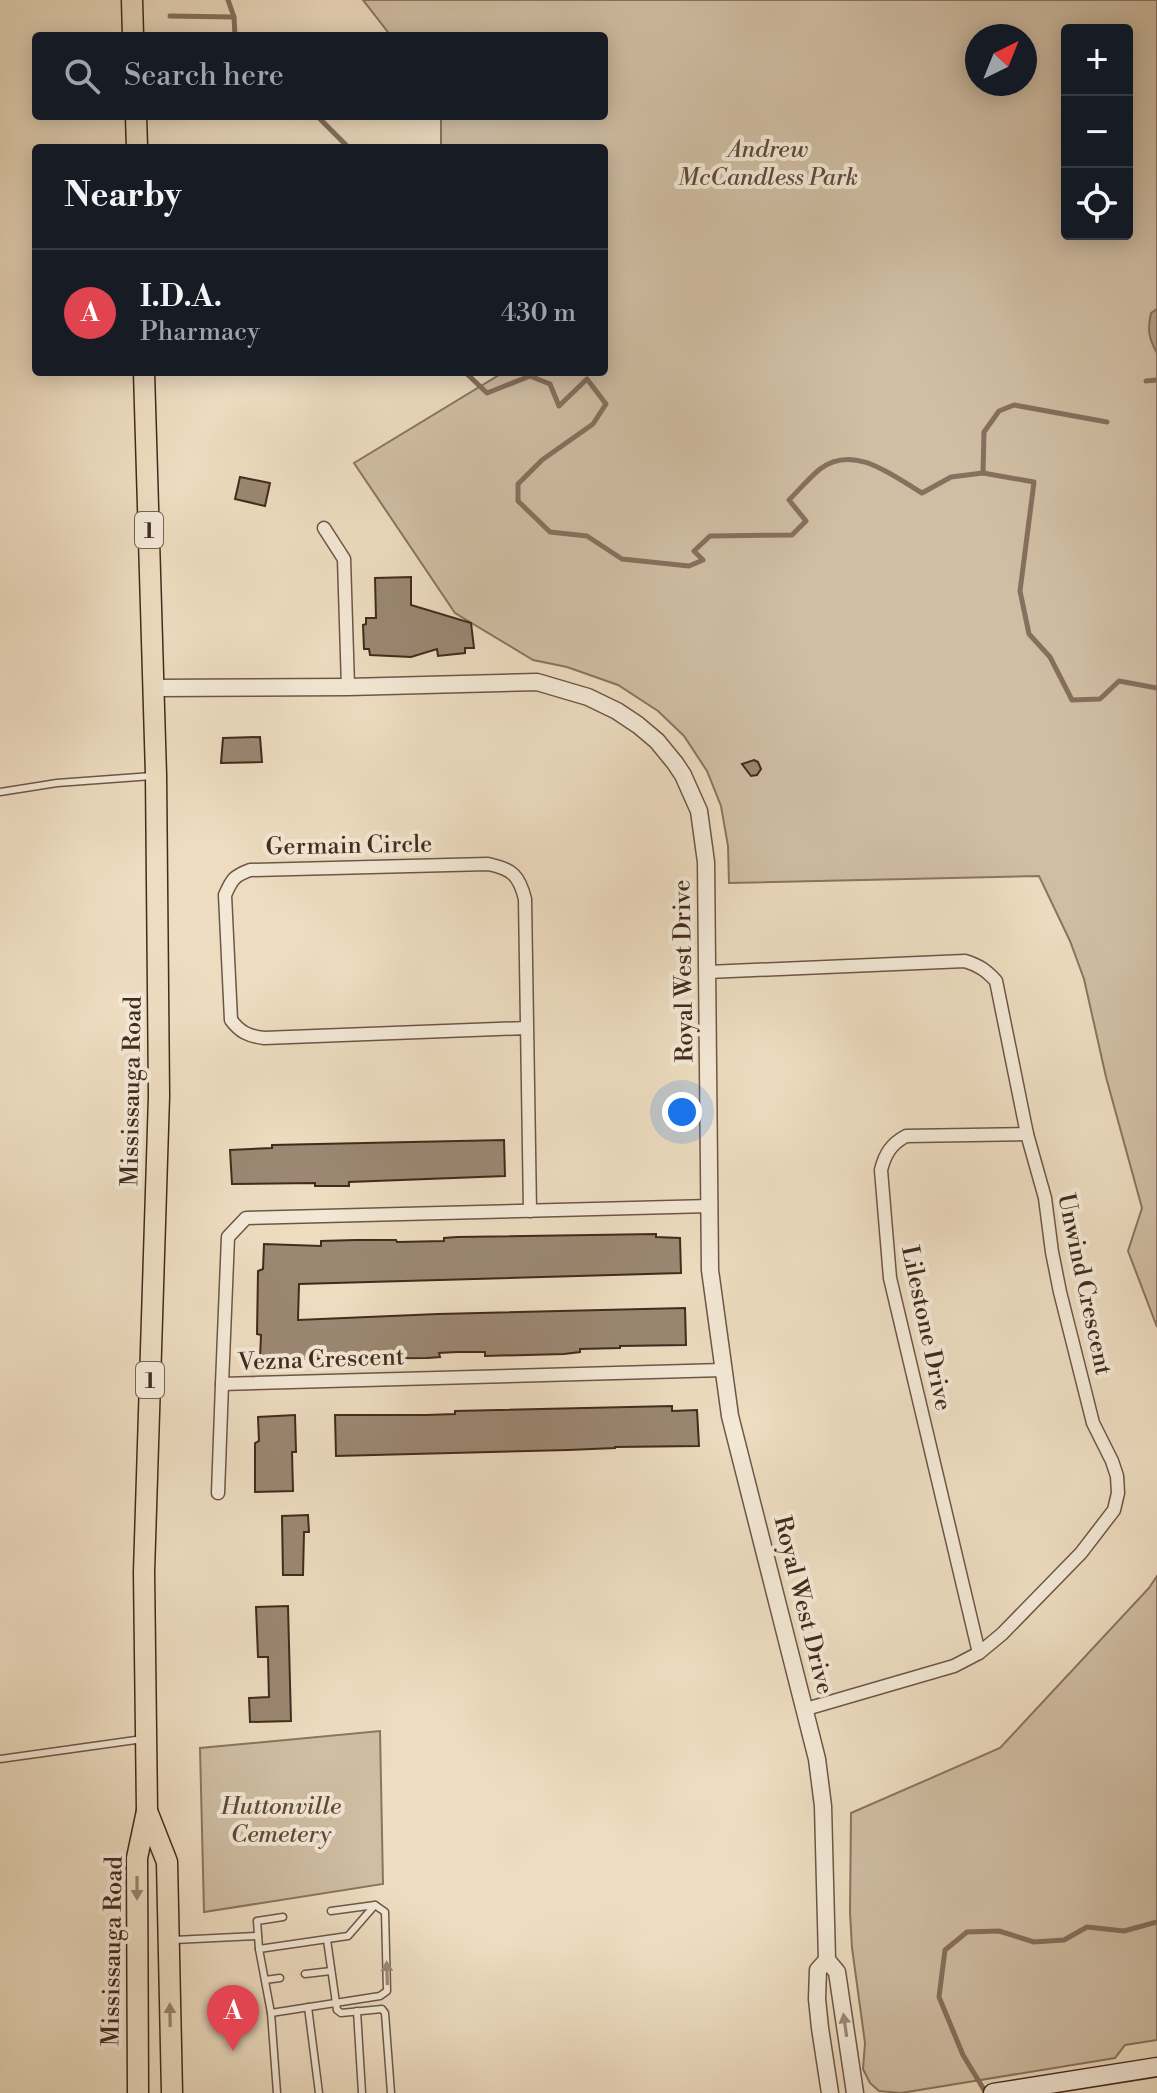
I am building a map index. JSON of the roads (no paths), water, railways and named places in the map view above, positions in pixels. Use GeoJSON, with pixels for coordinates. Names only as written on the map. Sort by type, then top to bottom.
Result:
{"type":"FeatureCollection","features":[{"type":"Feature","properties":{"kind":"main road"},"geometry":{"type":"LineString","coordinates":[[132,0],[133,32]]}},
{"type":"Feature","properties":{"kind":"main road"},"geometry":{"type":"LineString","coordinates":[[136,120],[137,144]]}},
{"type":"Feature","properties":{"kind":"main road","name":"Mississauga Road"},"geometry":{"type":"LineString","coordinates":[[138,2093],[137,1858],[147,1811],[144,1572],[159,1096],[156,775],[144,376]]}},
{"type":"Feature","properties":{"kind":"main road","name":"Mississauga Road"},"geometry":{"type":"LineString","coordinates":[[147,1811],[167,1862],[172,2093]]}},
{"type":"Feature","properties":{"kind":"main road"},"geometry":{"type":"LineString","coordinates":[[993,2093],[1157,2067]]}},
{"type":"Feature","properties":{"kind":"street"},"geometry":{"type":"LineString","coordinates":[[324,528],[344,559],[348,687]]}},
{"type":"Feature","properties":{"kind":"street","name":"Royal West Drive"},"geometry":{"type":"LineString","coordinates":[[153,688],[537,682],[588,697],[617,711],[657,741],[683,775],[699,811],[706,862],[710,1270],[723,1370],[730,1416],[817,1759],[823,1806],[827,1960],[837,1972],[855,2093]]}},
{"type":"Feature","properties":{"kind":"street","name":"Germain Circle"},"geometry":{"type":"LineString","coordinates":[[526,1028],[250,1037],[231,1020],[225,895],[231,882],[236,876],[250,870],[488,864],[504,867],[514,874],[522,885],[525,899],[530,1211]]}},
{"type":"Feature","properties":{"kind":"street","name":"Unwind Crescent"},"geometry":{"type":"LineString","coordinates":[[708,972],[965,961],[987,971],[996,981],[1027,1134],[1045,1198],[1052,1252],[1074,1349],[1093,1423],[1117,1476],[1118,1493],[1114,1510],[1081,1553],[1002,1634],[979,1653],[954,1666],[806,1709]]}},
{"type":"Feature","properties":{"kind":"street","name":"Lilestone Drive"},"geometry":{"type":"LineString","coordinates":[[979,1653],[890,1278],[881,1170],[884,1157],[891,1147],[906,1136],[1027,1134]]}},
{"type":"Feature","properties":{"kind":"street","name":"Vezna Crescent"},"geometry":{"type":"LineString","coordinates":[[710,1206],[246,1218],[228,1237],[222,1384],[723,1370]]}},
{"type":"Feature","properties":{"kind":"street"},"geometry":{"type":"LineString","coordinates":[[218,1493],[222,1384]]}},
{"type":"Feature","properties":{"kind":"street","name":"Royal West Drive"},"geometry":{"type":"LineString","coordinates":[[827,1960],[818,1970],[817,1999],[830,2093]]}},
{"type":"Feature","properties":{"kind":"lane"},"geometry":{"type":"LineString","coordinates":[[0,792],[57,783],[156,775]]}},
{"type":"Feature","properties":{"kind":"lane"},"geometry":{"type":"LineString","coordinates":[[0,1759],[146,1738]]}},
{"type":"Feature","properties":{"kind":"lane"},"geometry":{"type":"LineString","coordinates":[[259,1949],[348,1936],[375,1905]]}},
{"type":"Feature","properties":{"kind":"lane"},"geometry":{"type":"LineString","coordinates":[[271,2013],[380,1996],[387,1991],[385,1912],[375,1905],[331,1911]]}},
{"type":"Feature","properties":{"kind":"lane"},"geometry":{"type":"LineString","coordinates":[[277,2093],[271,2013],[257,1921],[283,1917]]}},
{"type":"Feature","properties":{"kind":"lane"},"geometry":{"type":"LineString","coordinates":[[169,1940],[258,1936]]}},
{"type":"Feature","properties":{"kind":"lane"},"geometry":{"type":"LineString","coordinates":[[327,1940],[337,2010],[341,2013],[382,2009],[385,2013],[391,2093]]}},
{"type":"Feature","properties":{"kind":"lane"},"geometry":{"type":"LineString","coordinates":[[305,1974],[331,1971]]}},
{"type":"Feature","properties":{"kind":"lane"},"geometry":{"type":"LineString","coordinates":[[265,1980],[280,1978]]}},
{"type":"Feature","properties":{"kind":"lane"},"geometry":{"type":"LineString","coordinates":[[308,2007],[319,2093]]}},
{"type":"Feature","properties":{"kind":"lane"},"geometry":{"type":"LineString","coordinates":[[357,2011],[362,2093]]}},
{"type":"Feature","properties":{"kind":"waterway"},"geometry":{"type":"LineString","coordinates":[[228,0],[235,32]]}},
{"type":"Feature","properties":{"kind":"waterway"},"geometry":{"type":"LineString","coordinates":[[170,16],[234,17]]}},
{"type":"Feature","properties":{"kind":"waterway"},"geometry":{"type":"LineString","coordinates":[[321,120],[345,144]]}},
{"type":"Feature","properties":{"kind":"waterway"},"geometry":{"type":"LineString","coordinates":[[469,376],[487,393],[530,376]]}},
{"type":"Feature","properties":{"kind":"waterway"},"geometry":{"type":"LineString","coordinates":[[530,376],[550,384],[559,406],[587,379],[606,404],[593,424],[542,460],[518,484],[518,501],[550,532],[587,536],[622,559],[689,566],[703,560],[694,551],[710,536],[792,535],[806,521],[789,500],[820,469],[833,462],[846,459],[873,465],[922,493],[951,477],[983,473],[1034,482],[1020,591],[1029,634],[1050,657],[1072,700],[1100,699],[1119,681],[1157,688]]}},
{"type":"Feature","properties":{"kind":"waterway"},"geometry":{"type":"LineString","coordinates":[[1146,381],[1157,380]]}},
{"type":"Feature","properties":{"kind":"waterway"},"geometry":{"type":"LineString","coordinates":[[983,473],[984,432],[999,411],[1014,405],[1107,422]]}},
{"type":"Feature","properties":{"kind":"waterway"},"geometry":{"type":"LineString","coordinates":[[986,2093],[963,2055],[939,1997],[945,1950],[967,1932],[999,1931],[1034,1942],[1064,1940],[1087,1927],[1124,1931],[1157,1922]]}},
{"type":"Feature","properties":{"kind":"place","name":"I.D.A."},"geometry":{"type":"Point","coordinates":[233,2051]}},
{"type":"Feature","properties":{"kind":"park label","name":"Andrew McCandless Park"},"geometry":{"type":"Point","coordinates":[768,163]}},
{"type":"Feature","properties":{"kind":"park label","name":"Huttonville Cemetery"},"geometry":{"type":"Point","coordinates":[281,1820]}}]}
